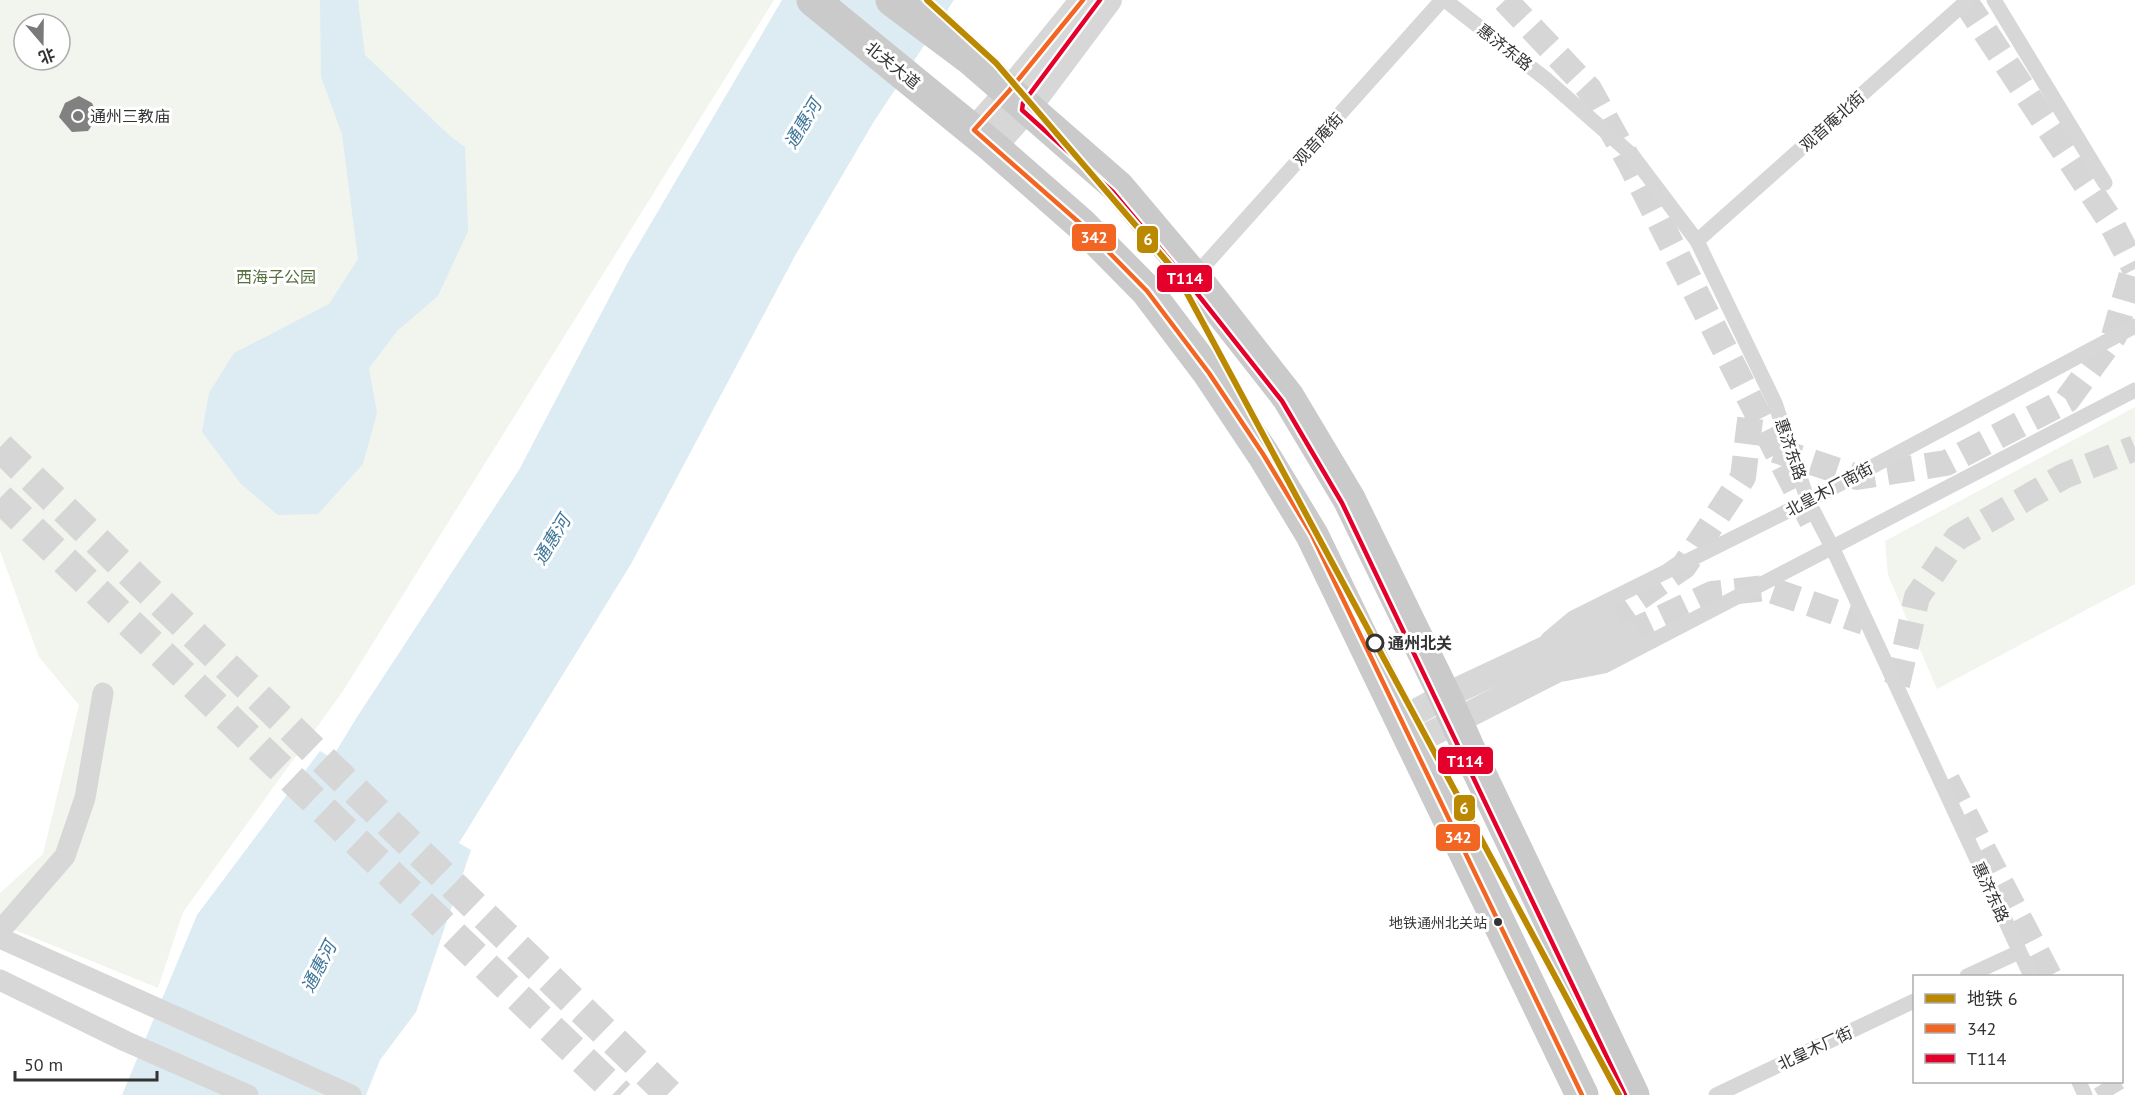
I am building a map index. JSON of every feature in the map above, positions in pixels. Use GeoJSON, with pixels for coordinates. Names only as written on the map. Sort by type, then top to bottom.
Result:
{"type":"FeatureCollection","features":[{"type":"Feature","properties":{"kind":"main road","name":"北关大道"},"geometry":{"type":"LineString","coordinates":[[813,0],[983,138],[1082,225],[1147,291],[1209,373],[1263,454],[1312,535],[1581,1095]]}},
{"type":"Feature","properties":{"kind":"main road"},"geometry":{"type":"LineString","coordinates":[[892,0],[971,59],[1118,187],[1194,277],[1288,397],[1349,499],[1633,1095]]}},
{"type":"Feature","properties":{"kind":"street"},"geometry":{"type":"LineString","coordinates":[[1019,99],[1083,0]]}},
{"type":"Feature","properties":{"kind":"street"},"geometry":{"type":"LineString","coordinates":[[983,138],[1110,0]]}},
{"type":"Feature","properties":{"kind":"street","name":"惠济东路"},"geometry":{"type":"LineString","coordinates":[[1444,0],[1547,80],[1632,155],[1697,241],[1775,403],[1808,501],[1832,547],[2030,975]]}},
{"type":"Feature","properties":{"kind":"street","name":"观音庵街"},"geometry":{"type":"LineString","coordinates":[[1194,277],[1444,0]]}},
{"type":"Feature","properties":{"kind":"street","name":"观音庵北街"},"geometry":{"type":"LineString","coordinates":[[1697,241],[1968,0]]}},
{"type":"Feature","properties":{"kind":"street"},"geometry":{"type":"LineString","coordinates":[[1994,0],[2105,183]]}},
{"type":"Feature","properties":{"kind":"street","name":"北皇木厂南街"},"geometry":{"type":"LineString","coordinates":[[1533,668],[1573,618],[1808,501],[2135,326]]}},
{"type":"Feature","properties":{"kind":"street","name":"北皇木厂南街"},"geometry":{"type":"LineString","coordinates":[[1533,668],[1604,666],[2135,390]]}},
{"type":"Feature","properties":{"kind":"street","name":"北皇木厂南街"},"geometry":{"type":"LineString","coordinates":[[1533,668],[1606,620]]}},
{"type":"Feature","properties":{"kind":"street","name":"北皇木厂南街"},"geometry":{"type":"LineString","coordinates":[[1407,732],[1533,668],[1627,634]]}},
{"type":"Feature","properties":{"kind":"street"},"geometry":{"type":"LineString","coordinates":[[0,931],[65,856],[85,798],[103,693]]}},
{"type":"Feature","properties":{"kind":"street"},"geometry":{"type":"LineString","coordinates":[[0,938],[351,1095]]}},
{"type":"Feature","properties":{"kind":"street"},"geometry":{"type":"LineString","coordinates":[[1969,975],[2019,952]]}},
{"type":"Feature","properties":{"kind":"street"},"geometry":{"type":"LineString","coordinates":[[0,980],[125,1041],[248,1095]]}},
{"type":"Feature","properties":{"kind":"street","name":"北皇木厂街"},"geometry":{"type":"LineString","coordinates":[[1716,1095],[1913,1001]]}},
{"type":"Feature","properties":{"kind":"green space","name":"西海子公园"},"geometry":{"type":"Polygon","coordinates":[[[0,0],[774,0],[343,691],[183,912],[158,988],[0,924],[0,893],[43,854],[79,705],[39,657],[0,551],[0,0]]]}},
{"type":"Feature","properties":{"kind":"green space"},"geometry":{"type":"Polygon","coordinates":[[[2135,407],[2135,584],[1937,689],[1888,575],[1885,541],[2135,407]]]}},
{"type":"Feature","properties":{"kind":"water"},"geometry":{"type":"Polygon","coordinates":[[[320,0],[358,0],[365,55],[450,136],[465,147],[468,231],[438,296],[398,330],[369,368],[377,413],[363,464],[318,514],[278,515],[241,484],[202,432],[209,393],[234,353],[329,304],[358,259],[342,134],[321,77],[320,0]]]}},
{"type":"Feature","properties":{"kind":"water","name":"通惠河"},"geometry":{"type":"Polygon","coordinates":[[[782,0],[954,0],[873,123],[796,254],[631,564],[459,843],[471,850],[416,1012],[380,1060],[366,1095],[122,1095],[197,915],[320,751],[332,758],[519,470],[627,264],[782,0]]]}},
{"type":"Feature","properties":{"kind":"building"},"geometry":{"type":"Polygon","coordinates":[[[79,96],[92,103],[98,117],[88,131],[72,132],[59,117],[65,103],[79,96]]]}},
{"type":"Feature","properties":{"kind":"tunnel"},"geometry":{"type":"LineString","coordinates":[[1505,0],[1589,89],[1631,165],[1812,521]]}},
{"type":"Feature","properties":{"kind":"tunnel"},"geometry":{"type":"LineString","coordinates":[[1963,0],[2109,219],[2135,269]]}},
{"type":"Feature","properties":{"kind":"tunnel"},"geometry":{"type":"LineString","coordinates":[[1775,450],[1857,477],[1946,463],[2067,400],[2114,336],[2134,267]]}},
{"type":"Feature","properties":{"kind":"tunnel"},"geometry":{"type":"LineString","coordinates":[[1607,620],[1684,566],[1743,477],[1752,404]]}},
{"type":"Feature","properties":{"kind":"tunnel"},"geometry":{"type":"LineString","coordinates":[[0,447],[670,1095]]}},
{"type":"Feature","properties":{"kind":"tunnel"},"geometry":{"type":"LineString","coordinates":[[1897,685],[1917,597],[1957,538],[2064,476],[2135,448]]}},
{"type":"Feature","properties":{"kind":"tunnel"},"geometry":{"type":"LineString","coordinates":[[0,498],[620,1095]]}},
{"type":"Feature","properties":{"kind":"tunnel"},"geometry":{"type":"LineString","coordinates":[[1627,634],[1712,594],[1765,588],[1864,622]]}},
{"type":"Feature","properties":{"kind":"tunnel"},"geometry":{"type":"LineString","coordinates":[[1947,780],[2048,975]]}},
{"type":"Feature","properties":{"kind":"tunnel"},"geometry":{"type":"LineString","coordinates":[[2106,1083],[2113,1095]]}},
{"type":"Feature","properties":{"kind":"metro line","name":"6"},"geometry":{"type":"LineString","coordinates":[[927,0],[996,63],[1175,271],[1619,1095]]}},
{"type":"Feature","properties":{"kind":"transit line","name":"342"},"geometry":{"type":"LineString","coordinates":[[1083,0],[974,130],[1082,225],[1147,291],[1209,373],[1263,454],[1312,535],[1582,1095]]}},
{"type":"Feature","properties":{"kind":"transit line","name":"T114"},"geometry":{"type":"LineString","coordinates":[[1100,0],[1023,103],[1022,110],[1113,192],[1282,401],[1342,503],[1625,1095]]}},
{"type":"Feature","properties":{"kind":"place","name":"通州三教庙"},"geometry":{"type":"Point","coordinates":[78,116]}},
{"type":"Feature","properties":{"kind":"place","name":"通州北关"},"geometry":{"type":"Point","coordinates":[1375,643]}},
{"type":"Feature","properties":{"kind":"place","name":"地铁通州北关站"},"geometry":{"type":"Point","coordinates":[1498,922]}}]}
